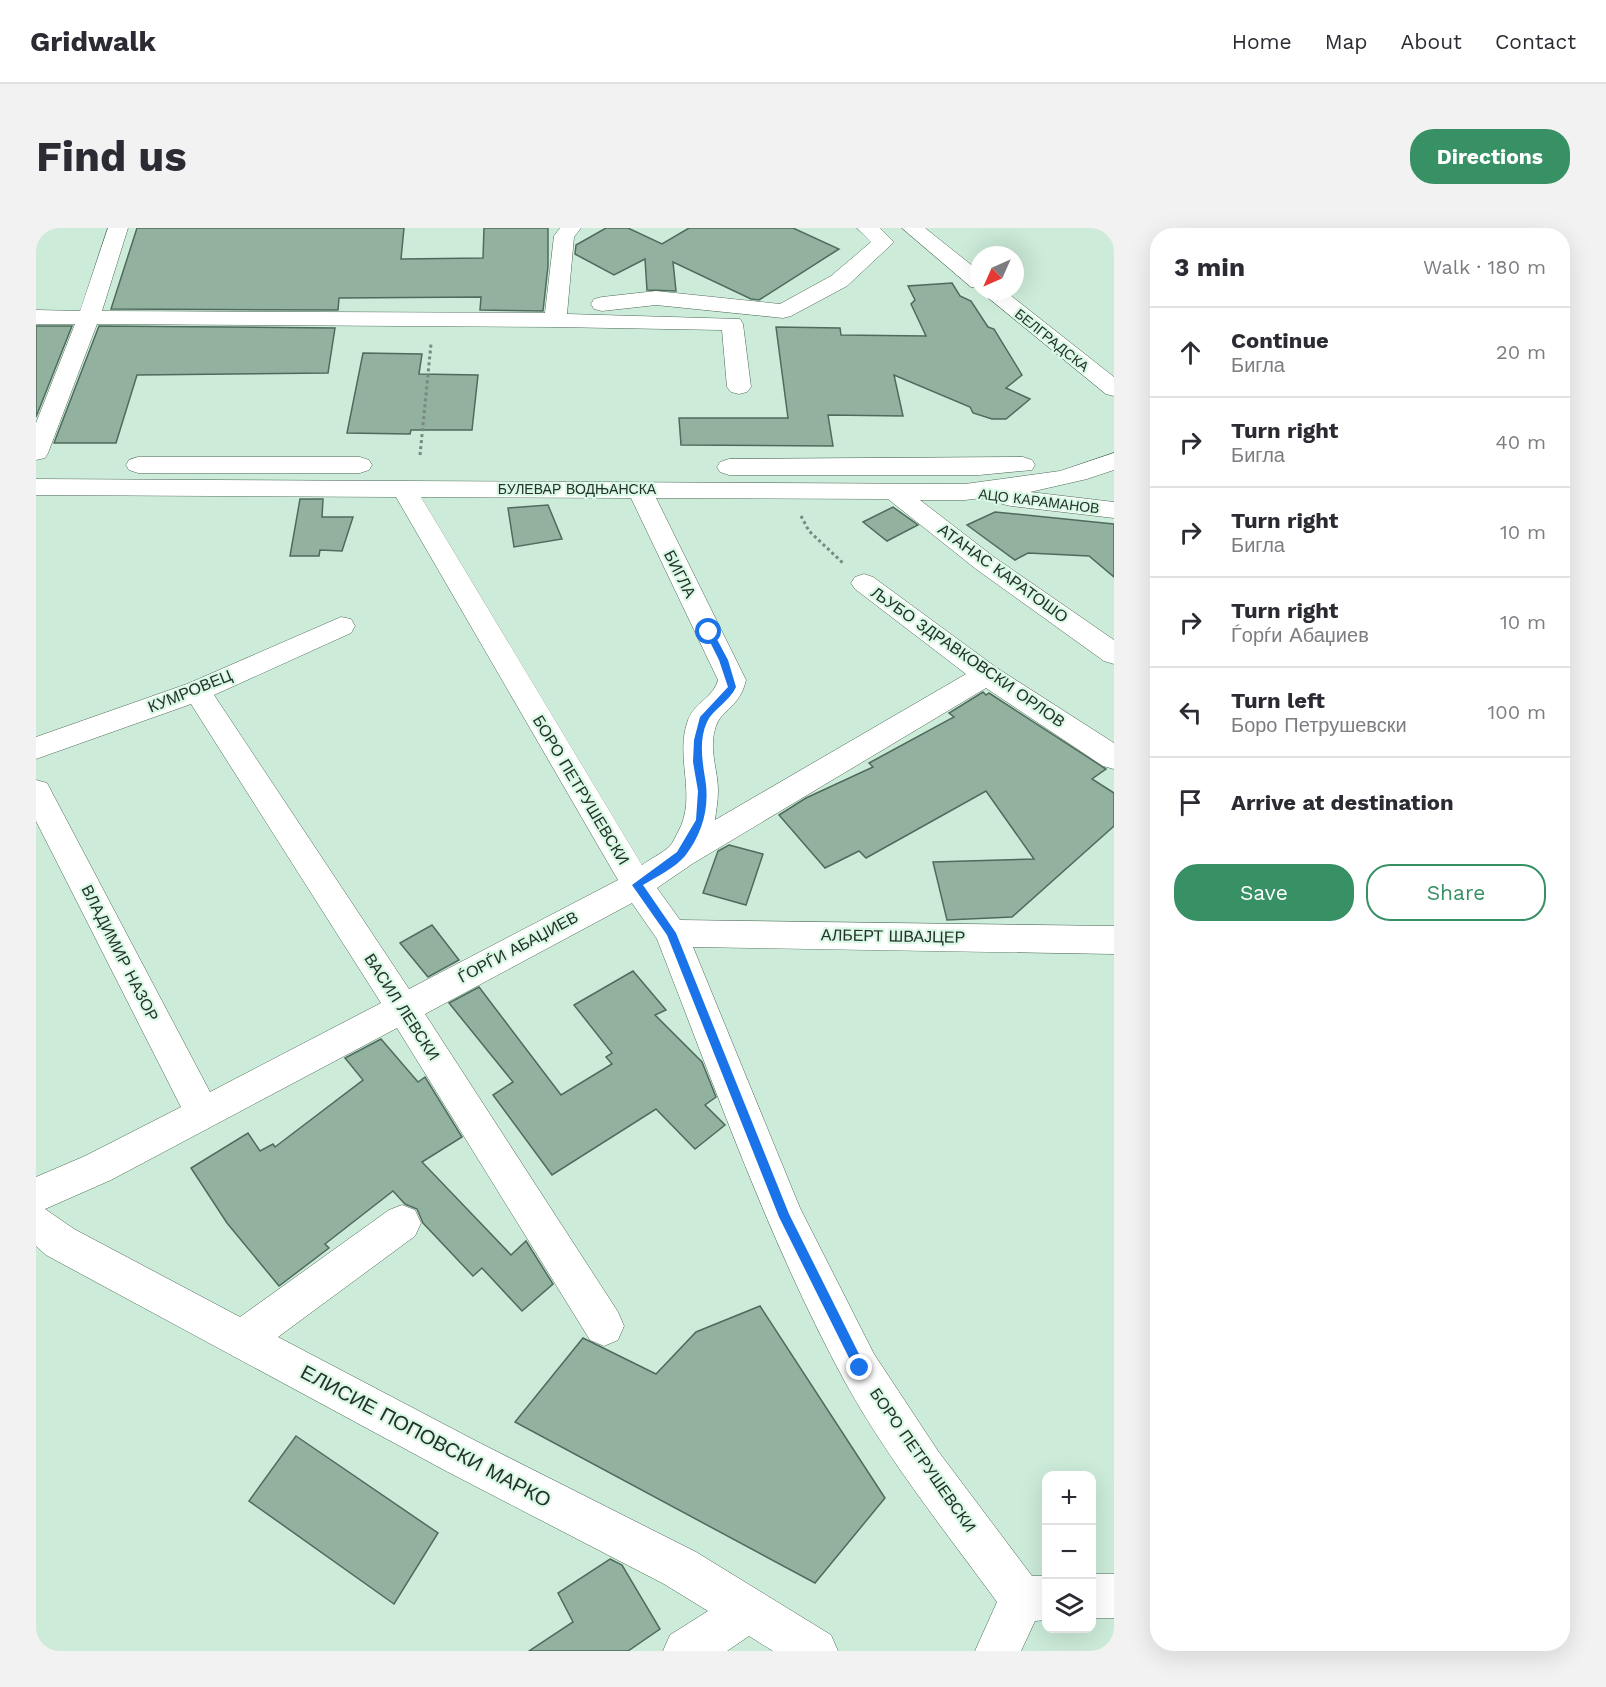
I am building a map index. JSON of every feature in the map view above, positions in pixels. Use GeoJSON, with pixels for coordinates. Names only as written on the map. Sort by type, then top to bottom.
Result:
{"type":"FeatureCollection","features":[{"type":"Feature","properties":{"kind":"street"},"geometry":{"type":"LineString","coordinates":[[36,431],[84,317],[112,228]]}},
{"type":"Feature","properties":{"kind":"street"},"geometry":{"type":"LineString","coordinates":[[36,453],[118,228]]}},
{"type":"Feature","properties":{"kind":"street"},"geometry":{"type":"LineString","coordinates":[[555,320],[564,237],[571,228]]}},
{"type":"Feature","properties":{"kind":"street"},"geometry":{"type":"LineString","coordinates":[[555,320],[591,305],[656,298],[783,310],[839,281],[884,242],[867,228]]}},
{"type":"Feature","properties":{"kind":"street"},"geometry":{"type":"LineString","coordinates":[[912,228],[970,275]]}},
{"type":"Feature","properties":{"kind":"street","name":"БЕЛГРАДСКА"},"geometry":{"type":"LineString","coordinates":[[1002,300],[1114,389]]}},
{"type":"Feature","properties":{"kind":"street"},"geometry":{"type":"LineString","coordinates":[[36,317],[555,320],[732,324],[739,387]]}},
{"type":"Feature","properties":{"kind":"street"},"geometry":{"type":"LineString","coordinates":[[703,466],[979,467],[1114,455]]}},
{"type":"Feature","properties":{"kind":"street","name":"БУЛЕВАР ВОДЊАНСКА"},"geometry":{"type":"LineString","coordinates":[[36,465],[404,468],[637,474],[787,490],[965,492],[1054,480],[1086,473],[1114,461]]}},
{"type":"Feature","properties":{"kind":"street","name":"БУЛЕВАР ВОДЊАНСКА"},"geometry":{"type":"LineString","coordinates":[[36,487],[404,468]]}},
{"type":"Feature","properties":{"kind":"street","name":"БОРО ПЕТРУШЕВСКИ"},"geometry":{"type":"LineString","coordinates":[[404,468],[637,885],[671,933],[785,1217],[860,1368],[923,1466],[1034,1598]]}},
{"type":"Feature","properties":{"kind":"street","name":"БИГЛА"},"geometry":{"type":"LineString","coordinates":[[637,474],[675,565],[732,680],[729,693],[703,720],[698,740],[698,762],[703,791],[700,820],[681,855]]}},
{"type":"Feature","properties":{"kind":"street","name":"АТАНАС КАРАТОШО"},"geometry":{"type":"LineString","coordinates":[[893,490],[985,563],[1114,654]]}},
{"type":"Feature","properties":{"kind":"street","name":"АЦО КАРАМАНОВ"},"geometry":{"type":"LineString","coordinates":[[965,492],[1114,510]]}},
{"type":"Feature","properties":{"kind":"street","name":"ЉУБО ЗДРАВКОВСКИ ОРЛОВ"},"geometry":{"type":"LineString","coordinates":[[864,583],[987,675],[1114,758]]}},
{"type":"Feature","properties":{"kind":"street","name":"КУМРОВЕЦ"},"geometry":{"type":"LineString","coordinates":[[36,748],[197,691],[341,626]]}},
{"type":"Feature","properties":{"kind":"street","name":"ЃОРЃИ АБАЏИЕВ"},"geometry":{"type":"LineString","coordinates":[[36,1195],[98,1168],[203,1114],[637,885],[681,855],[987,675]]}},
{"type":"Feature","properties":{"kind":"street","name":"ВАСИЛ ЛЕВСКИ"},"geometry":{"type":"LineString","coordinates":[[197,691],[402,1007],[604,1326]]}},
{"type":"Feature","properties":{"kind":"street","name":"ВЛАДИМИР НАЗОР"},"geometry":{"type":"LineString","coordinates":[[36,791],[203,1114]]}},
{"type":"Feature","properties":{"kind":"street","name":"АЛБЕРТ ШВАЈЦЕР"},"geometry":{"type":"LineString","coordinates":[[671,933],[1114,940]]}},
{"type":"Feature","properties":{"kind":"street","name":"ЕЛИСИЕ ПОПОВСКИ МАРКО"},"geometry":{"type":"LineString","coordinates":[[36,1223],[60,1242],[461,1456],[680,1568],[815,1651]]}},
{"type":"Feature","properties":{"kind":"street"},"geometry":{"type":"LineString","coordinates":[[242,1339],[402,1223]]}},
{"type":"Feature","properties":{"kind":"street"},"geometry":{"type":"LineString","coordinates":[[1096,1596],[1114,1596]]}},
{"type":"Feature","properties":{"kind":"street"},"geometry":{"type":"LineString","coordinates":[[998,1651],[1034,1598]]}},
{"type":"Feature","properties":{"kind":"street"},"geometry":{"type":"LineString","coordinates":[[686,1651],[750,1610]]}},
{"type":"Feature","properties":{"kind":"path"},"geometry":{"type":"LineString","coordinates":[[404,468],[433,319]]}},
{"type":"Feature","properties":{"kind":"path","name":"ЉУБО ЗДРАВКОВСКИ ОРЛОВ"},"geometry":{"type":"LineString","coordinates":[[787,490],[809,531],[864,583]]}},
{"type":"Feature","properties":{"kind":"building"},"geometry":{"type":"Polygon","coordinates":[[[137,228],[404,228],[401,259],[483,258],[484,228],[548,228],[548,266],[543,311],[480,310],[481,297],[339,298],[338,310],[111,309],[137,228]]]}},
{"type":"Feature","properties":{"kind":"building"},"geometry":{"type":"Polygon","coordinates":[[[606,228],[628,228],[662,244],[689,228],[793,228],[839,249],[759,300],[751,299],[673,262],[676,291],[647,290],[645,259],[614,275],[575,254],[576,245],[606,228]]]}},
{"type":"Feature","properties":{"kind":"building"},"geometry":{"type":"Polygon","coordinates":[[[952,283],[960,296],[971,301],[988,327],[994,329],[1022,375],[1006,388],[1030,399],[1006,419],[992,419],[973,413],[970,407],[894,375],[903,416],[828,415],[833,446],[681,445],[679,418],[788,418],[776,327],[840,328],[841,335],[926,336],[911,304],[915,300],[908,286],[952,283]]]}},
{"type":"Feature","properties":{"kind":"building"},"geometry":{"type":"Polygon","coordinates":[[[36,326],[72,326],[36,417],[36,326]]]}},
{"type":"Feature","properties":{"kind":"building"},"geometry":{"type":"Polygon","coordinates":[[[99,326],[335,328],[328,373],[137,375],[116,443],[54,443],[99,326]]]}},
{"type":"Feature","properties":{"kind":"building"},"geometry":{"type":"Polygon","coordinates":[[[363,353],[422,354],[419,374],[478,375],[472,430],[411,430],[410,434],[347,433],[363,353]]]}},
{"type":"Feature","properties":{"kind":"building"},"geometry":{"type":"Polygon","coordinates":[[[300,499],[323,499],[322,517],[353,517],[342,551],[320,550],[319,556],[290,556],[300,499]]]}},
{"type":"Feature","properties":{"kind":"building"},"geometry":{"type":"Polygon","coordinates":[[[548,505],[562,539],[514,547],[508,508],[548,505]]]}},
{"type":"Feature","properties":{"kind":"building"},"geometry":{"type":"Polygon","coordinates":[[[893,507],[918,525],[887,541],[863,522],[893,507]]]}},
{"type":"Feature","properties":{"kind":"building"},"geometry":{"type":"Polygon","coordinates":[[[995,512],[1114,524],[1114,577],[1089,556],[1028,553],[1015,560],[967,525],[995,512]]]}},
{"type":"Feature","properties":{"kind":"building"},"geometry":{"type":"Polygon","coordinates":[[[983,692],[986,695],[989,693],[1106,769],[1092,779],[1114,793],[1114,826],[1012,917],[947,920],[933,862],[1034,859],[986,791],[866,858],[859,851],[825,868],[779,815],[806,798],[873,767],[869,763],[954,717],[949,713],[983,692]]]}},
{"type":"Feature","properties":{"kind":"building"},"geometry":{"type":"Polygon","coordinates":[[[729,845],[763,854],[746,905],[703,893],[718,851],[729,845]]]}},
{"type":"Feature","properties":{"kind":"building"},"geometry":{"type":"Polygon","coordinates":[[[432,925],[459,960],[428,977],[400,943],[432,925]]]}},
{"type":"Feature","properties":{"kind":"building"},"geometry":{"type":"Polygon","coordinates":[[[633,971],[666,1010],[655,1015],[702,1062],[716,1097],[705,1105],[725,1125],[695,1149],[656,1109],[552,1175],[493,1095],[513,1082],[449,1003],[479,987],[561,1095],[612,1064],[606,1057],[612,1053],[574,1005],[633,971]]]}},
{"type":"Feature","properties":{"kind":"building"},"geometry":{"type":"Polygon","coordinates":[[[381,1039],[418,1082],[425,1077],[462,1137],[422,1162],[511,1255],[526,1241],[553,1284],[522,1311],[482,1268],[473,1276],[423,1223],[417,1209],[405,1204],[393,1191],[325,1244],[329,1248],[279,1286],[227,1223],[191,1168],[248,1133],[260,1151],[273,1144],[275,1147],[363,1080],[345,1058],[381,1039]]]}},
{"type":"Feature","properties":{"kind":"building"},"geometry":{"type":"Polygon","coordinates":[[[760,1306],[885,1498],[815,1583],[515,1422],[583,1338],[656,1374],[696,1332],[760,1306]]]}},
{"type":"Feature","properties":{"kind":"building"},"geometry":{"type":"Polygon","coordinates":[[[296,1436],[438,1533],[394,1604],[249,1501],[296,1436]]]}},
{"type":"Feature","properties":{"kind":"building"},"geometry":{"type":"Polygon","coordinates":[[[610,1559],[622,1565],[660,1629],[628,1651],[529,1651],[573,1622],[558,1593],[610,1559]]]}},
{"type":"Feature","properties":{"kind":"route"},"geometry":{"type":"LineString","coordinates":[[709,632],[732,680],[732,687],[703,720],[698,740],[698,762],[703,791],[700,820],[681,855],[637,885],[671,933],[785,1217],[860,1368]]}}]}
